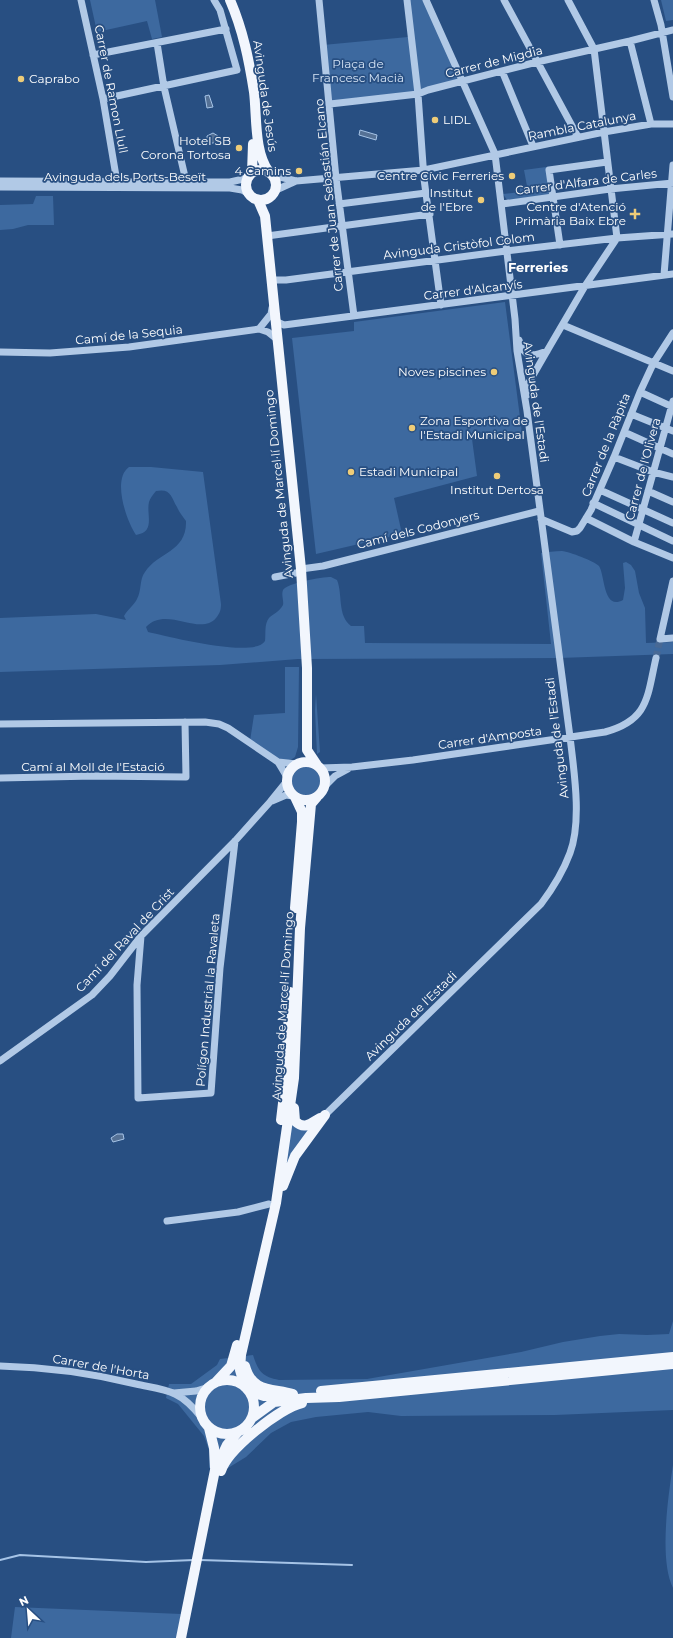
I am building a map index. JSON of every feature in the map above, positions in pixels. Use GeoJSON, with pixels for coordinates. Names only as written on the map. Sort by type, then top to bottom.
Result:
{"type":"FeatureCollection","features":[{"type":"Feature","properties":{"kind":"main road","name":"Avinguda de Jesús"},"geometry":{"type":"LineString","coordinates":[[222,0],[238,39],[241,71],[254,153],[250,176]]}},
{"type":"Feature","properties":{"kind":"main road","name":"Avinguda de Jesús"},"geometry":{"type":"LineString","coordinates":[[230,0],[245,42],[254,94],[260,153],[263,164],[270,174]]}},
{"type":"Feature","properties":{"kind":"main road"},"geometry":{"type":"LineString","coordinates":[[260,170],[270,174],[276,182],[273,194],[265,200],[258,200],[249,194],[246,187],[250,176],[260,170]]}},
{"type":"Feature","properties":{"kind":"main road","name":"Avinguda de Marcel·lí Domingo"},"geometry":{"type":"LineString","coordinates":[[265,216],[273,194]]}},
{"type":"Feature","properties":{"kind":"main road","name":"Avinguda de Marcel·lí Domingo"},"geometry":{"type":"LineString","coordinates":[[258,200],[265,216],[301,570],[307,668],[307,750]]}},
{"type":"Feature","properties":{"kind":"main road"},"geometry":{"type":"LineString","coordinates":[[294,797],[304,800],[317,797],[321,794],[324,786],[325,777],[307,750],[303,753],[298,764]]}},
{"type":"Feature","properties":{"kind":"main road"},"geometry":{"type":"LineString","coordinates":[[215,1470],[214,1448],[209,1428],[202,1418],[200,1403],[202,1396],[231,1366],[273,1203],[285,1086],[302,822],[302,812],[288,789],[287,779],[292,768],[298,764],[311,763],[318,767]]}},
{"type":"Feature","properties":{"kind":"main road","name":"Avinguda de Marcel·lí Domingo"},"geometry":{"type":"LineString","coordinates":[[246,1335],[273,1203],[294,1078],[300,928],[311,804],[317,797]]}},
{"type":"Feature","properties":{"kind":"main road"},"geometry":{"type":"LineString","coordinates":[[294,1078],[295,1121],[302,1126],[307,1126],[325,1115]]}},
{"type":"Feature","properties":{"kind":"main road"},"geometry":{"type":"LineString","coordinates":[[273,1203],[295,1156],[325,1115]]}},
{"type":"Feature","properties":{"kind":"main road"},"geometry":{"type":"LineString","coordinates":[[246,1335],[240,1362],[240,1370],[254,1404],[252,1418]]}},
{"type":"Feature","properties":{"kind":"main road"},"geometry":{"type":"LineString","coordinates":[[246,1335],[244,1359],[246,1371],[250,1377],[260,1387],[293,1394]]}},
{"type":"Feature","properties":{"kind":"main road"},"geometry":{"type":"LineString","coordinates":[[205,1519],[213,1505],[223,1466],[235,1450],[273,1417],[291,1407],[339,1397],[603,1368],[673,1357]]}},
{"type":"Feature","properties":{"kind":"main road"},"geometry":{"type":"LineString","coordinates":[[213,1385],[231,1380],[247,1389],[264,1396],[271,1397],[603,1368],[673,1364]]}},
{"type":"Feature","properties":{"kind":"main road"},"geometry":{"type":"LineString","coordinates":[[209,1428],[222,1434],[237,1432],[246,1427],[252,1418],[274,1402],[306,1398],[339,1397]]}},
{"type":"Feature","properties":{"kind":"main road"},"geometry":{"type":"LineString","coordinates":[[181,1638],[215,1470],[227,1445],[237,1432]]}},
{"type":"Feature","properties":{"kind":"street","name":"Carrer de Ramon Llull"},"geometry":{"type":"LineString","coordinates":[[82,0],[117,182]]}},
{"type":"Feature","properties":{"kind":"street"},"geometry":{"type":"LineString","coordinates":[[102,98],[241,71],[220,10],[214,0]]}},
{"type":"Feature","properties":{"kind":"street","name":"Carrer de Juan Sebastián Elcano"},"geometry":{"type":"LineString","coordinates":[[319,0],[336,178],[354,316]]}},
{"type":"Feature","properties":{"kind":"street"},"geometry":{"type":"LineString","coordinates":[[406,0],[418,94],[426,193],[441,305]]}},
{"type":"Feature","properties":{"kind":"street","name":"Avinguda de l'Estadi"},"geometry":{"type":"LineString","coordinates":[[325,1115],[541,904],[558,880],[571,852],[576,821],[576,781],[539,511],[527,411],[514,327],[515,319],[495,154],[426,0]]}},
{"type":"Feature","properties":{"kind":"street"},"geometry":{"type":"LineString","coordinates":[[504,0],[578,137]]}},
{"type":"Feature","properties":{"kind":"street"},"geometry":{"type":"LineString","coordinates":[[527,411],[526,391],[530,381],[585,286],[617,238],[594,49],[568,0]]}},
{"type":"Feature","properties":{"kind":"street"},"geometry":{"type":"LineString","coordinates":[[654,0],[661,25],[673,97]]}},
{"type":"Feature","properties":{"kind":"street"},"geometry":{"type":"LineString","coordinates":[[661,25],[664,28],[673,27]]}},
{"type":"Feature","properties":{"kind":"street"},"geometry":{"type":"LineString","coordinates":[[93,56],[226,29]]}},
{"type":"Feature","properties":{"kind":"street","name":"Carrer de Migdia"},"geometry":{"type":"LineString","coordinates":[[330,104],[418,94],[428,90],[537,62],[673,30]]}},
{"type":"Feature","properties":{"kind":"street"},"geometry":{"type":"LineString","coordinates":[[630,41],[651,124]]}},
{"type":"Feature","properties":{"kind":"street"},"geometry":{"type":"LineString","coordinates":[[157,43],[164,87],[186,181]]}},
{"type":"Feature","properties":{"kind":"street"},"geometry":{"type":"LineString","coordinates":[[502,71],[533,146]]}},
{"type":"Feature","properties":{"kind":"street","name":"Rambla Catalunya"},"geometry":{"type":"LineString","coordinates":[[296,181],[424,170],[604,132],[651,124],[673,124]]}},
{"type":"Feature","properties":{"kind":"street"},"geometry":{"type":"LineString","coordinates":[[560,245],[549,170],[608,162]]}},
{"type":"Feature","properties":{"kind":"street"},"geometry":{"type":"LineString","coordinates":[[664,275],[670,234],[673,164]]}},
{"type":"Feature","properties":{"kind":"street"},"geometry":{"type":"LineString","coordinates":[[270,174],[296,181]]}},
{"type":"Feature","properties":{"kind":"street","name":"Avinguda dels Ports-Beseït"},"geometry":{"type":"LineString","coordinates":[[0,181],[230,182],[250,176]]}},
{"type":"Feature","properties":{"kind":"street"},"geometry":{"type":"LineString","coordinates":[[273,194],[296,181]]}},
{"type":"Feature","properties":{"kind":"street","name":"Carrer d'Alfara de Carles"},"geometry":{"type":"LineString","coordinates":[[502,204],[672,182]]}},
{"type":"Feature","properties":{"kind":"street","name":"Avinguda dels Ports-Beseït"},"geometry":{"type":"LineString","coordinates":[[0,187],[230,188],[242,190],[249,194]]}},
{"type":"Feature","properties":{"kind":"street"},"geometry":{"type":"LineString","coordinates":[[339,204],[426,193]]}},
{"type":"Feature","properties":{"kind":"street"},"geometry":{"type":"LineString","coordinates":[[267,236],[430,214]]}},
{"type":"Feature","properties":{"kind":"street","name":"Avinguda Cristòfol Colom"},"geometry":{"type":"LineString","coordinates":[[271,280],[286,280],[617,238],[670,234]]}},
{"type":"Feature","properties":{"kind":"street","name":"Carrer d'Alcanyís"},"geometry":{"type":"LineString","coordinates":[[275,321],[284,324],[354,316],[673,274]]}},
{"type":"Feature","properties":{"kind":"street"},"geometry":{"type":"LineString","coordinates":[[274,302],[271,314],[259,329],[268,332],[278,340]]}},
{"type":"Feature","properties":{"kind":"street"},"geometry":{"type":"LineString","coordinates":[[515,319],[521,347],[525,352],[536,355],[547,351]]}},
{"type":"Feature","properties":{"kind":"street"},"geometry":{"type":"LineString","coordinates":[[563,325],[653,364],[673,371]]}},
{"type":"Feature","properties":{"kind":"street","name":"Camí de la Sequia"},"geometry":{"type":"LineString","coordinates":[[0,352],[50,353],[129,347],[259,329]]}},
{"type":"Feature","properties":{"kind":"street","name":"Carrer de la Ràpita"},"geometry":{"type":"LineString","coordinates":[[541,519],[572,532],[577,531],[594,504],[653,364],[673,332]]}},
{"type":"Feature","properties":{"kind":"street"},"geometry":{"type":"LineString","coordinates":[[521,376],[525,380],[530,381]]}},
{"type":"Feature","properties":{"kind":"street"},"geometry":{"type":"LineString","coordinates":[[640,392],[673,405]]}},
{"type":"Feature","properties":{"kind":"street","name":"Carrer de l'Olivera"},"geometry":{"type":"LineString","coordinates":[[634,542],[673,405]]}},
{"type":"Feature","properties":{"kind":"street"},"geometry":{"type":"LineString","coordinates":[[631,414],[673,431]]}},
{"type":"Feature","properties":{"kind":"street"},"geometry":{"type":"LineString","coordinates":[[624,432],[673,454]]}},
{"type":"Feature","properties":{"kind":"street"},"geometry":{"type":"LineString","coordinates":[[614,457],[653,472],[673,477]]}},
{"type":"Feature","properties":{"kind":"street"},"geometry":{"type":"LineString","coordinates":[[600,490],[673,523]]}},
{"type":"Feature","properties":{"kind":"street"},"geometry":{"type":"LineString","coordinates":[[648,491],[673,502]]}},
{"type":"Feature","properties":{"kind":"street"},"geometry":{"type":"LineString","coordinates":[[594,504],[673,540]]}},
{"type":"Feature","properties":{"kind":"street","name":"Camí dels Codonyers"},"geometry":{"type":"LineString","coordinates":[[275,577],[539,511]]}},
{"type":"Feature","properties":{"kind":"street"},"geometry":{"type":"LineString","coordinates":[[586,518],[634,542],[673,558]]}},
{"type":"Feature","properties":{"kind":"street"},"geometry":{"type":"LineString","coordinates":[[673,580],[660,639],[673,638]]}},
{"type":"Feature","properties":{"kind":"street","name":"Carrer d'Amposta"},"geometry":{"type":"LineString","coordinates":[[318,767],[352,767],[413,760],[605,732],[619,728],[639,714],[645,703],[656,658]]}},
{"type":"Feature","properties":{"kind":"street"},"geometry":{"type":"LineString","coordinates":[[0,724],[185,722],[219,724],[278,762],[298,764]]}},
{"type":"Feature","properties":{"kind":"street","name":"Camí al Moll de l'Estació"},"geometry":{"type":"LineString","coordinates":[[0,778],[94,776],[186,777],[185,722]]}},
{"type":"Feature","properties":{"kind":"street"},"geometry":{"type":"LineString","coordinates":[[278,762],[287,779]]}},
{"type":"Feature","properties":{"kind":"street"},"geometry":{"type":"LineString","coordinates":[[324,786],[335,776],[352,767]]}},
{"type":"Feature","properties":{"kind":"street","name":"Camí del Raval de Crist"},"geometry":{"type":"LineString","coordinates":[[0,1061],[92,994],[110,976],[141,936],[235,841],[270,802],[287,779]]}},
{"type":"Feature","properties":{"kind":"street"},"geometry":{"type":"LineString","coordinates":[[270,802],[286,795],[294,797]]}},
{"type":"Feature","properties":{"kind":"street","name":"Polígon Industrial la Ravaleta"},"geometry":{"type":"LineString","coordinates":[[141,936],[138,985],[138,1098],[211,1093],[220,968],[235,841]]}},
{"type":"Feature","properties":{"kind":"street"},"geometry":{"type":"LineString","coordinates":[[167,1221],[238,1212],[273,1203]]}},
{"type":"Feature","properties":{"kind":"street","name":"Carrer de l'Horta"},"geometry":{"type":"LineString","coordinates":[[0,1366],[78,1372],[174,1394]]}},
{"type":"Feature","properties":{"kind":"street"},"geometry":{"type":"LineString","coordinates":[[174,1394],[196,1391],[213,1385]]}},
{"type":"Feature","properties":{"kind":"street"},"geometry":{"type":"LineString","coordinates":[[174,1394],[194,1408],[202,1418]]}},
{"type":"Feature","properties":{"kind":"green space"},"geometry":{"type":"Polygon","coordinates":[[[90,0],[155,0],[162,37],[152,39],[147,21],[97,32],[90,0]]]}},
{"type":"Feature","properties":{"kind":"green space","name":"Plaça de Francesc Macià"},"geometry":{"type":"Polygon","coordinates":[[[407,0],[426,0],[463,82],[428,90],[330,104],[323,45],[408,37],[407,0]]]}},
{"type":"Feature","properties":{"kind":"green space"},"geometry":{"type":"Polygon","coordinates":[[[661,0],[673,0],[673,20],[666,21],[661,0]]]}},
{"type":"Feature","properties":{"kind":"green space"},"geometry":{"type":"Polygon","coordinates":[[[546,167],[550,195],[507,200],[503,194],[520,192],[520,187],[527,186],[524,170],[546,167]]]}},
{"type":"Feature","properties":{"kind":"green space"},"geometry":{"type":"Polygon","coordinates":[[[36,196],[53,196],[54,225],[28,225],[13,229],[0,230],[0,205],[33,204],[36,196]]]}},
{"type":"Feature","properties":{"kind":"green space","name":"Zona Esportiva de l'Estadi Municipal"},"geometry":{"type":"Polygon","coordinates":[[[505,302],[522,433],[472,439],[477,476],[394,498],[402,534],[316,554],[292,338],[354,331],[354,322],[505,302]]]}},
{"type":"Feature","properties":{"kind":"green space"},"geometry":{"type":"Polygon","coordinates":[[[129,467],[151,467],[203,472],[221,604],[218,615],[209,623],[201,624],[173,619],[163,619],[154,621],[146,627],[148,632],[210,645],[245,648],[258,646],[265,641],[267,620],[283,605],[282,594],[286,587],[313,579],[331,577],[337,580],[342,611],[347,621],[351,626],[364,626],[365,643],[551,644],[541,553],[562,551],[582,557],[599,566],[608,596],[612,601],[616,602],[623,600],[625,588],[623,563],[626,562],[631,565],[635,571],[639,593],[645,608],[646,643],[673,642],[673,654],[559,658],[298,659],[220,665],[0,672],[0,618],[96,614],[126,620],[124,616],[137,599],[145,572],[157,560],[171,551],[182,539],[186,521],[170,494],[161,490],[156,491],[149,501],[148,527],[142,533],[136,535],[128,520],[122,500],[122,481],[124,473],[129,467]]]}},
{"type":"Feature","properties":{"kind":"green space"},"geometry":{"type":"Polygon","coordinates":[[[285,667],[299,667],[298,747],[295,757],[290,760],[278,759],[250,741],[254,715],[285,713],[285,667]]]}},
{"type":"Feature","properties":{"kind":"green space"},"geometry":{"type":"Polygon","coordinates":[[[316,694],[320,752],[317,754],[315,710],[316,694]]]}},
{"type":"Feature","properties":{"kind":"green space"},"geometry":{"type":"Polygon","coordinates":[[[306,767],[316,771],[320,781],[316,791],[306,795],[296,791],[292,781],[296,771],[306,767]]]}},
{"type":"Feature","properties":{"kind":"green space"},"geometry":{"type":"Polygon","coordinates":[[[291,1118],[294,1124],[317,1122],[282,1182],[291,1118]]]}},
{"type":"Feature","properties":{"kind":"green space"},"geometry":{"type":"Polygon","coordinates":[[[673,1321],[673,1410],[555,1415],[401,1416],[368,1412],[316,1417],[291,1422],[271,1433],[246,1457],[228,1468],[209,1468],[209,1450],[204,1436],[178,1404],[166,1398],[169,1384],[191,1384],[217,1365],[220,1359],[253,1355],[259,1369],[265,1375],[279,1380],[367,1379],[521,1352],[563,1342],[600,1336],[619,1334],[669,1334],[673,1321]]]}},
{"type":"Feature","properties":{"kind":"green space"},"geometry":{"type":"Polygon","coordinates":[[[673,1465],[673,1588],[666,1561],[666,1528],[673,1465]]]}},
{"type":"Feature","properties":{"kind":"green space"},"geometry":{"type":"Polygon","coordinates":[[[15,1607],[181,1614],[177,1638],[11,1638],[15,1607]]]}},
{"type":"Feature","properties":{"kind":"shaded area"},"geometry":{"type":"Polygon","coordinates":[[[209,95],[213,107],[207,108],[205,96],[209,95]]]}},
{"type":"Feature","properties":{"kind":"shaded area"},"geometry":{"type":"Polygon","coordinates":[[[360,130],[377,135],[376,140],[359,135],[360,130]]]}},
{"type":"Feature","properties":{"kind":"shaded area"},"geometry":{"type":"Polygon","coordinates":[[[213,133],[218,136],[219,143],[207,145],[207,136],[213,133]]]}},
{"type":"Feature","properties":{"kind":"shaded area"},"geometry":{"type":"Polygon","coordinates":[[[117,1134],[123,1134],[124,1139],[113,1142],[111,1138],[117,1134]]]}},
{"type":"Feature","properties":{"kind":"waterway"},"geometry":{"type":"LineString","coordinates":[[0,1560],[20,1555],[146,1562],[194,1560]]}},
{"type":"Feature","properties":{"kind":"waterway"},"geometry":{"type":"LineString","coordinates":[[200,1560],[352,1565]]}},
{"type":"Feature","properties":{"kind":"tunnel"},"geometry":{"type":"LineString","coordinates":[[656,658],[660,639]]}},
{"type":"Feature","properties":{"kind":"place","name":"Caprabo"},"geometry":{"type":"Point","coordinates":[21,79]}},
{"type":"Feature","properties":{"kind":"place","name":"LIDL"},"geometry":{"type":"Point","coordinates":[435,120]}},
{"type":"Feature","properties":{"kind":"place","name":"Hotel SB Corona Tortosa"},"geometry":{"type":"Point","coordinates":[239,148]}},
{"type":"Feature","properties":{"kind":"place","name":"4 Camins"},"geometry":{"type":"Point","coordinates":[299,171]}},
{"type":"Feature","properties":{"kind":"place","name":"Centre Cívic Ferreries"},"geometry":{"type":"Point","coordinates":[512,176]}},
{"type":"Feature","properties":{"kind":"place","name":"Institut de l'Ebre"},"geometry":{"type":"Point","coordinates":[481,200]}},
{"type":"Feature","properties":{"kind":"place","name":"Centre d'Atenció Primària Baix Ebre"},"geometry":{"type":"Point","coordinates":[635,214]}},
{"type":"Feature","properties":{"kind":"place","name":"Noves piscines"},"geometry":{"type":"Point","coordinates":[494,372]}},
{"type":"Feature","properties":{"kind":"place","name":"Zona Esportiva de l'Estadi Municipal"},"geometry":{"type":"Point","coordinates":[412,428]}},
{"type":"Feature","properties":{"kind":"place","name":"Estadi Municipal"},"geometry":{"type":"Point","coordinates":[351,472]}},
{"type":"Feature","properties":{"kind":"place","name":"Institut Dertosa"},"geometry":{"type":"Point","coordinates":[497,476]}},
{"type":"Feature","properties":{"kind":"district","name":"Ferreries"},"geometry":{"type":"Point","coordinates":[538,267]}}]}
